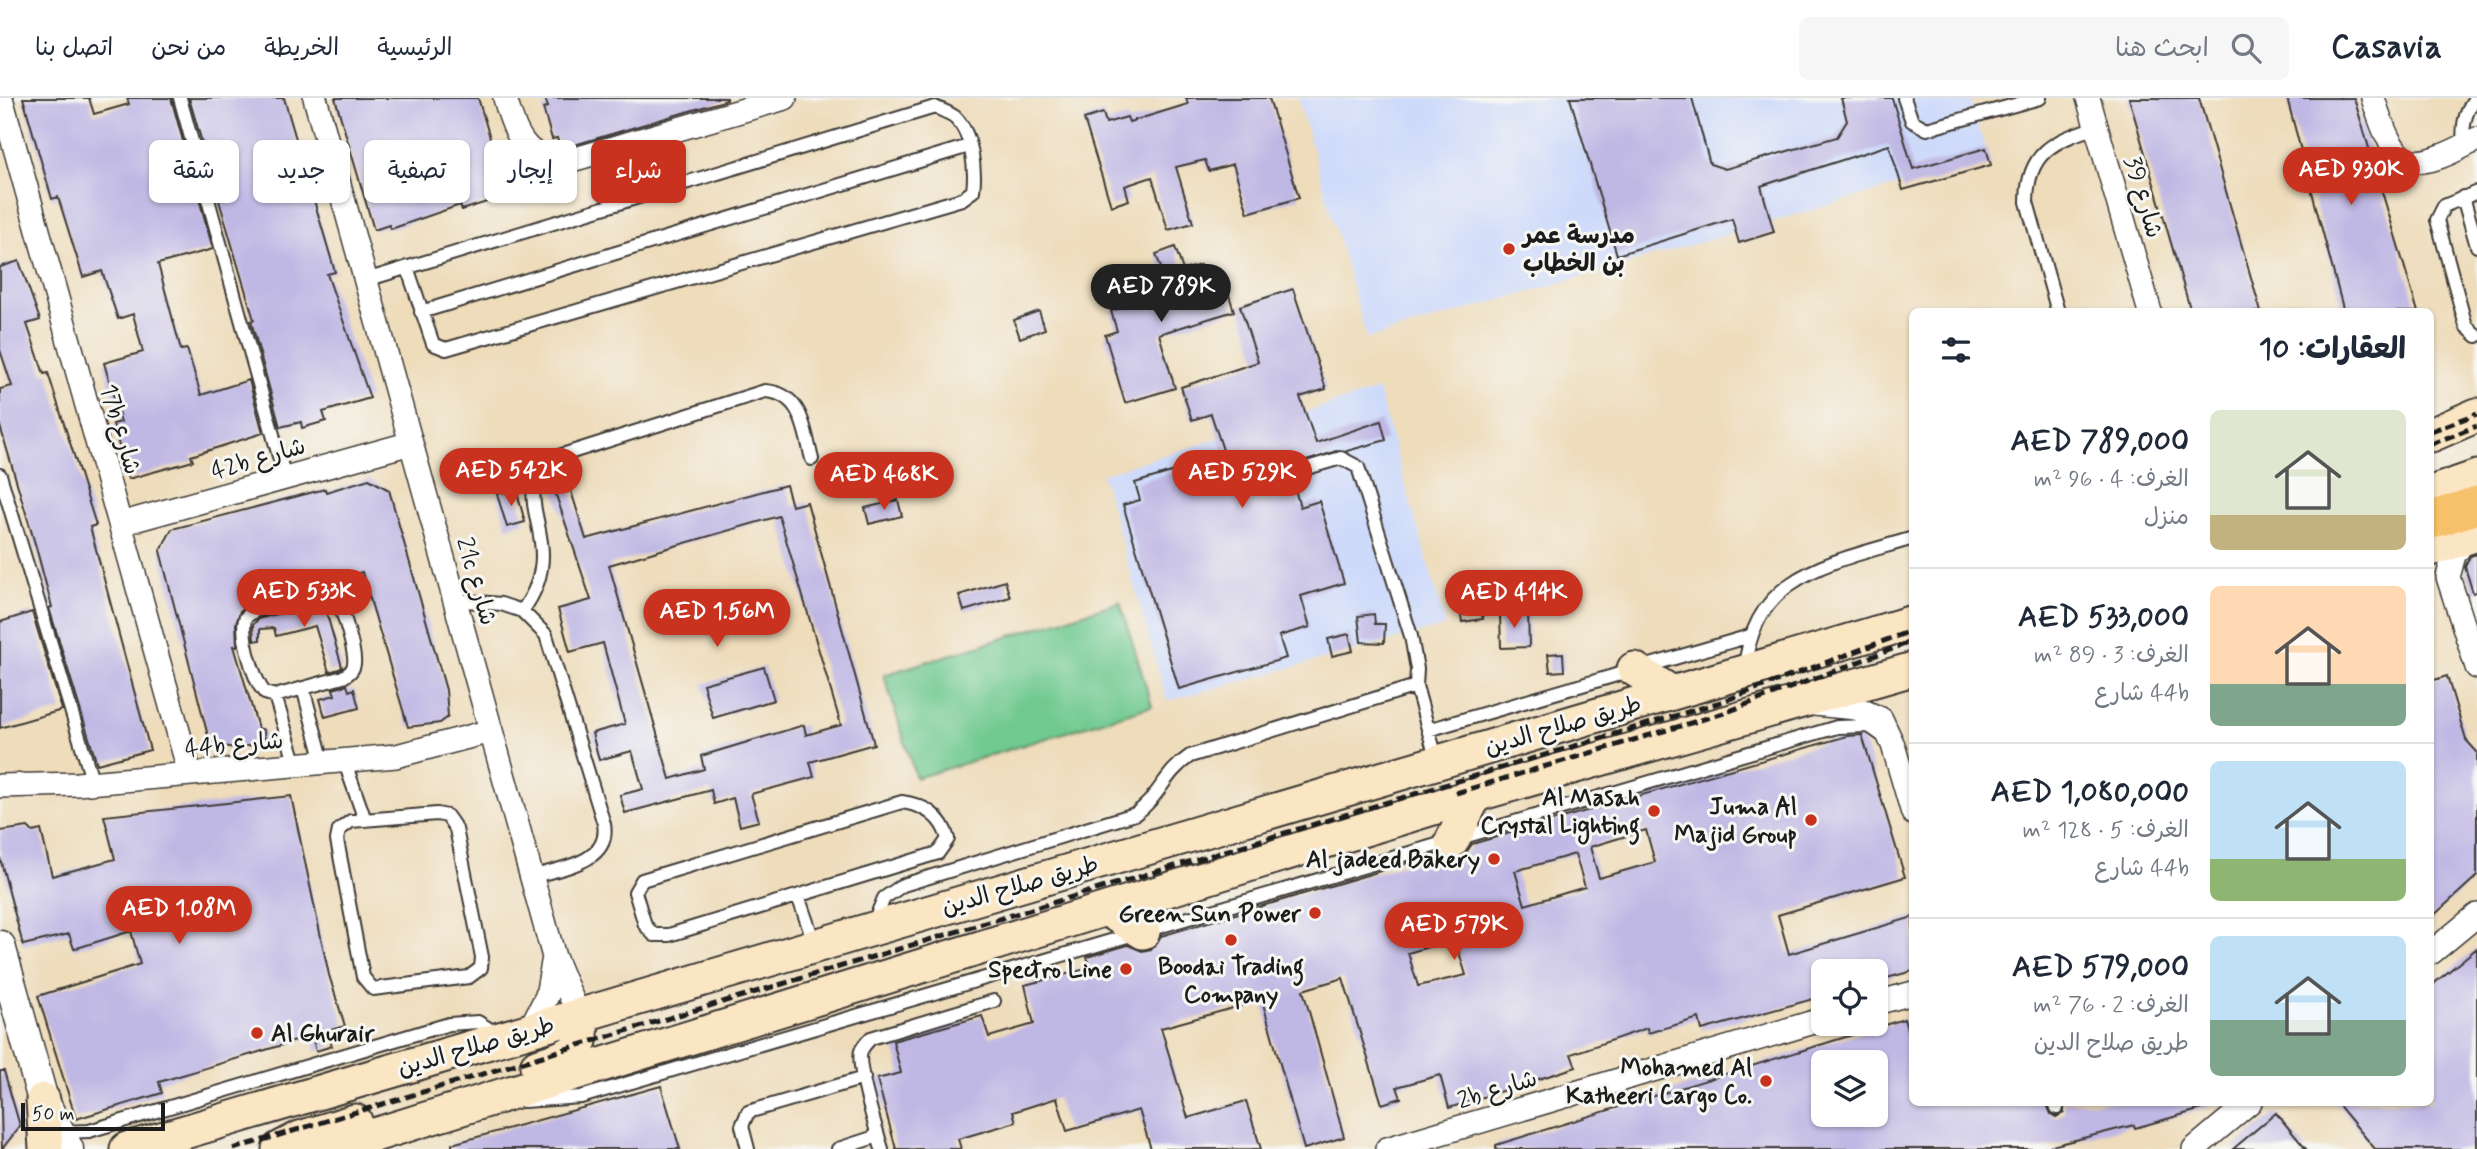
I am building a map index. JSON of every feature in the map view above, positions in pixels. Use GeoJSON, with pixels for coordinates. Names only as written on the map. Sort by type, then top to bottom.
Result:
{"type":"FeatureCollection","features":[{"type":"Feature","properties":{"kind":"main road"},"geometry":{"type":"LineString","coordinates":[[2434,434],[2477,415]]}},
{"type":"Feature","properties":{"kind":"main road"},"geometry":{"type":"LineString","coordinates":[[2434,492],[2477,477]]}},
{"type":"Feature","properties":{"kind":"main road"},"geometry":{"type":"LineString","coordinates":[[2434,520],[2474,525]]}},
{"type":"Feature","properties":{"kind":"main road"},"geometry":{"type":"LineString","coordinates":[[2434,547],[2474,525]]}},
{"type":"Feature","properties":{"kind":"main road","name":"طريق صلاح الدين"},"geometry":{"type":"LineString","coordinates":[[127,1149],[1909,623]]}},
{"type":"Feature","properties":{"kind":"main road"},"geometry":{"type":"LineString","coordinates":[[1634,669],[1672,693]]}},
{"type":"Feature","properties":{"kind":"main road","name":"طريق صلاح الدين"},"geometry":{"type":"LineString","coordinates":[[329,1149],[1475,796],[1909,670]]}},
{"type":"Feature","properties":{"kind":"main road"},"geometry":{"type":"LineString","coordinates":[[1842,689],[1909,683]]}},
{"type":"Feature","properties":{"kind":"main road"},"geometry":{"type":"LineString","coordinates":[[1452,841],[1475,796]]}},
{"type":"Feature","properties":{"kind":"main road"},"geometry":{"type":"LineString","coordinates":[[1106,909],[1143,932]]}},
{"type":"Feature","properties":{"kind":"main road"},"geometry":{"type":"LineString","coordinates":[[279,1149],[300,1138],[567,1056],[577,1049],[582,1039],[579,1016]]}},
{"type":"Feature","properties":{"kind":"main road"},"geometry":{"type":"LineString","coordinates":[[196,1129],[212,1094]]}},
{"type":"Feature","properties":{"kind":"main road"},"geometry":{"type":"LineString","coordinates":[[43,1100],[57,1143]]}},
{"type":"Feature","properties":{"kind":"street","name":"17b شارع"},"geometry":{"type":"LineString","coordinates":[[1,98],[190,774]]}},
{"type":"Feature","properties":{"kind":"street","name":"21c شارع"},"geometry":{"type":"LineString","coordinates":[[315,98],[554,957],[579,1016]]}},
{"type":"Feature","properties":{"kind":"street"},"geometry":{"type":"LineString","coordinates":[[505,98],[519,139],[541,158],[565,162],[785,98]]}},
{"type":"Feature","properties":{"kind":"street","name":"شارع 39"},"geometry":{"type":"LineString","coordinates":[[2088,98],[2149,308]]}},
{"type":"Feature","properties":{"kind":"street"},"geometry":{"type":"LineString","coordinates":[[2373,98],[2390,146],[2408,160],[2434,161],[2470,142]]}},
{"type":"Feature","properties":{"kind":"street","name":"42b شارع"},"geometry":{"type":"LineString","coordinates":[[120,524],[411,443]]}},
{"type":"Feature","properties":{"kind":"street"},"geometry":{"type":"LineString","coordinates":[[2474,525],[2440,571],[2477,667]]}},
{"type":"Feature","properties":{"kind":"street"},"geometry":{"type":"LineString","coordinates":[[1797,702],[1870,712],[1881,719],[1893,745],[1909,799]]}},
{"type":"Feature","properties":{"kind":"street","name":"44b شارع"},"geometry":{"type":"LineString","coordinates":[[0,795],[85,784],[396,756],[493,739]]}},
{"type":"Feature","properties":{"kind":"street","name":"44b شارع"},"geometry":{"type":"LineString","coordinates":[[0,786],[85,784]]}},
{"type":"Feature","properties":{"kind":"street"},"geometry":{"type":"LineString","coordinates":[[2434,951],[2477,915]]}},
{"type":"Feature","properties":{"kind":"street"},"geometry":{"type":"LineString","coordinates":[[0,946],[43,1100]]}},
{"type":"Feature","properties":{"kind":"street","name":"21c شارع"},"geometry":{"type":"LineString","coordinates":[[515,1034],[547,996],[554,957]]}},
{"type":"Feature","properties":{"kind":"street"},"geometry":{"type":"LineString","coordinates":[[1888,1000],[1909,994]]}},
{"type":"Feature","properties":{"kind":"street","name":"2b شارع"},"geometry":{"type":"LineString","coordinates":[[1387,1149],[1811,1023]]}},
{"type":"Feature","properties":{"kind":"street"},"geometry":{"type":"LineString","coordinates":[[2194,1149],[2245,1106]]}},
{"type":"Feature","properties":{"kind":"lane"},"geometry":{"type":"LineString","coordinates":[[180,98],[285,478]]}},
{"type":"Feature","properties":{"kind":"lane"},"geometry":{"type":"LineString","coordinates":[[1904,98],[1912,121],[1927,129],[2040,98]]}},
{"type":"Feature","properties":{"kind":"lane"},"geometry":{"type":"LineString","coordinates":[[2470,142],[2462,129],[2466,113],[2475,98]]}},
{"type":"Feature","properties":{"kind":"lane"},"geometry":{"type":"LineString","coordinates":[[366,280],[407,267],[935,107],[955,117],[969,146],[975,180],[973,191],[962,199],[470,344],[446,349],[433,344],[407,267]]}},
{"type":"Feature","properties":{"kind":"lane"},"geometry":{"type":"LineString","coordinates":[[2058,308],[2027,202],[2027,186],[2031,170],[2052,144],[2096,127]]}},
{"type":"Feature","properties":{"kind":"lane"},"geometry":{"type":"LineString","coordinates":[[421,312],[969,146]]}},
{"type":"Feature","properties":{"kind":"lane"},"geometry":{"type":"LineString","coordinates":[[2477,192],[2444,206],[2437,220],[2466,326],[2477,336]]}},
{"type":"Feature","properties":{"kind":"lane"},"geometry":{"type":"LineString","coordinates":[[2463,197],[2477,246]]}},
{"type":"Feature","properties":{"kind":"lane"},"geometry":{"type":"LineString","coordinates":[[522,611],[535,592],[541,570],[533,484],[547,463],[559,456],[765,391],[776,392],[794,403],[812,458]]}},
{"type":"Feature","properties":{"kind":"lane"},"geometry":{"type":"LineString","coordinates":[[1307,468],[1342,458],[1358,467],[1411,636],[1416,661],[1416,686],[1437,762]]}},
{"type":"Feature","properties":{"kind":"lane"},"geometry":{"type":"LineString","coordinates":[[0,475],[85,784]]}},
{"type":"Feature","properties":{"kind":"lane"},"geometry":{"type":"LineString","coordinates":[[1744,672],[1750,636],[1763,610],[1782,588],[1806,572],[1909,539]]}},
{"type":"Feature","properties":{"kind":"lane"},"geometry":{"type":"LineString","coordinates":[[320,594],[330,594],[340,605],[354,667],[343,677],[303,688],[275,696],[265,693],[258,685],[242,627],[246,617],[254,611],[320,594]]}},
{"type":"Feature","properties":{"kind":"lane"},"geometry":{"type":"LineString","coordinates":[[455,600],[502,604],[522,611],[546,635],[605,832],[601,848],[595,855],[531,877]]}},
{"type":"Feature","properties":{"kind":"lane"},"geometry":{"type":"LineString","coordinates":[[1428,730],[1750,636]]}},
{"type":"Feature","properties":{"kind":"lane"},"geometry":{"type":"LineString","coordinates":[[872,929],[874,918],[884,898],[903,886],[1135,814],[1151,800],[1170,771],[1190,756],[1416,686]]}},
{"type":"Feature","properties":{"kind":"lane"},"geometry":{"type":"LineString","coordinates":[[303,688],[334,761],[365,820]]}},
{"type":"Feature","properties":{"kind":"lane"},"geometry":{"type":"LineString","coordinates":[[275,696],[296,765]]}},
{"type":"Feature","properties":{"kind":"lane"},"geometry":{"type":"LineString","coordinates":[[503,1095],[542,1102],[581,1097],[1838,727],[1869,726],[1893,745]]}},
{"type":"Feature","properties":{"kind":"lane"},"geometry":{"type":"LineString","coordinates":[[890,803],[914,804],[925,808],[935,815],[946,833],[946,845],[938,853],[799,896],[662,937],[654,936],[645,925],[635,892],[637,885],[649,877],[890,803]]}},
{"type":"Feature","properties":{"kind":"lane"},"geometry":{"type":"LineString","coordinates":[[442,814],[454,824],[482,957],[481,968],[474,975],[378,990],[365,982],[337,840],[342,825],[365,820],[442,814]]}},
{"type":"Feature","properties":{"kind":"lane"},"geometry":{"type":"LineString","coordinates":[[799,896],[816,946]]}},
{"type":"Feature","properties":{"kind":"lane"},"geometry":{"type":"LineString","coordinates":[[951,988],[958,1012]]}},
{"type":"Feature","properties":{"kind":"lane"},"geometry":{"type":"LineString","coordinates":[[838,1149],[880,1143],[860,1051],[871,1038],[994,1001]]}},
{"type":"Feature","properties":{"kind":"lane"},"geometry":{"type":"LineString","coordinates":[[57,1143],[69,1134],[89,1131],[463,1021],[515,1034]]}},
{"type":"Feature","properties":{"kind":"lane"},"geometry":{"type":"LineString","coordinates":[[748,1149],[742,1126],[748,1112],[864,1078]]}},
{"type":"Feature","properties":{"kind":"shaded area","name":"مدرسة عمر بن الخطاب"},"geometry":{"type":"Polygon","coordinates":[[[1298,98],[1970,98],[1988,159],[1367,339],[1298,98]]]}},
{"type":"Feature","properties":{"kind":"shaded area"},"geometry":{"type":"Polygon","coordinates":[[[1378,390],[1446,626],[1167,701],[1102,474],[1378,390]]]}},
{"type":"Feature","properties":{"kind":"green space"},"geometry":{"type":"Polygon","coordinates":[[[1120,602],[1152,706],[916,778],[884,675],[1120,602]]]}},
{"type":"Feature","properties":{"kind":"building"},"geometry":{"type":"Polygon","coordinates":[[[23,98],[89,98],[94,114],[129,104],[127,98],[171,98],[183,140],[149,140],[149,203],[200,203],[213,249],[158,264],[181,350],[187,349],[201,395],[249,380],[263,433],[191,456],[193,461],[128,479],[113,424],[121,422],[104,363],[143,352],[133,314],[118,319],[102,271],[83,277],[58,197],[52,199],[23,98]]]}},
{"type":"Feature","properties":{"kind":"building"},"geometry":{"type":"Polygon","coordinates":[[[189,98],[284,98],[296,140],[253,140],[253,203],[315,203],[335,272],[327,274],[370,398],[323,412],[326,421],[302,428],[301,422],[280,427],[251,321],[254,320],[220,203],[239,203],[239,140],[201,140],[189,98]]]}},
{"type":"Feature","properties":{"kind":"building"},"geometry":{"type":"Polygon","coordinates":[[[335,98],[478,98],[491,140],[484,140],[484,203],[462,210],[460,205],[391,229],[389,225],[374,230],[366,203],[470,203],[470,140],[364,140],[364,196],[350,149],[350,140],[347,140],[335,98]]]}},
{"type":"Feature","properties":{"kind":"building"},"geometry":{"type":"Polygon","coordinates":[[[545,98],[727,98],[577,144],[577,140],[552,139],[543,108],[548,107],[545,98]]]}},
{"type":"Feature","properties":{"kind":"building"},"geometry":{"type":"Polygon","coordinates":[[[1186,98],[1269,98],[1299,198],[1248,213],[1233,164],[1209,171],[1205,160],[1176,167],[1193,223],[1168,230],[1152,177],[1125,186],[1129,200],[1111,206],[1084,119],[1103,113],[1106,123],[1127,117],[1129,122],[1188,104],[1186,98]]]}},
{"type":"Feature","properties":{"kind":"building"},"geometry":{"type":"Polygon","coordinates":[[[1570,98],[1692,98],[1710,164],[1725,169],[1837,137],[1847,121],[1841,98],[1892,98],[1913,169],[1986,148],[1991,165],[1903,190],[1889,145],[1761,186],[1774,232],[1739,243],[1732,219],[1617,255],[1570,98]]]}},
{"type":"Feature","properties":{"kind":"building"},"geometry":{"type":"Polygon","coordinates":[[[2129,98],[2199,98],[2260,308],[2190,308],[2129,98]]]}},
{"type":"Feature","properties":{"kind":"building"},"geometry":{"type":"Polygon","coordinates":[[[2287,98],[2354,98],[2417,308],[2343,308],[2287,98]]]}},
{"type":"Feature","properties":{"kind":"building"},"geometry":{"type":"Polygon","coordinates":[[[1175,247],[1183,270],[1200,265],[1205,281],[1223,276],[1234,311],[1159,334],[1175,388],[1125,403],[1105,335],[1117,331],[1111,311],[1136,303],[1131,286],[1164,276],[1156,254],[1175,247]]]}},
{"type":"Feature","properties":{"kind":"building"},"geometry":{"type":"Polygon","coordinates":[[[19,261],[40,320],[27,324],[44,374],[48,373],[96,525],[90,527],[150,750],[97,764],[49,608],[52,607],[36,547],[0,426],[0,389],[12,386],[0,350],[0,267],[19,261]]]}},
{"type":"Feature","properties":{"kind":"building"},"geometry":{"type":"Polygon","coordinates":[[[1293,289],[1326,389],[1300,397],[1316,443],[1381,421],[1386,440],[1347,451],[1339,450],[1289,468],[1300,507],[1319,501],[1344,583],[1301,596],[1310,627],[1279,636],[1286,658],[1179,689],[1123,505],[1140,500],[1135,483],[1225,456],[1211,414],[1192,420],[1181,387],[1258,362],[1240,306],[1293,289]]]}},
{"type":"Feature","properties":{"kind":"building"},"geometry":{"type":"Polygon","coordinates":[[[1039,311],[1045,329],[1020,338],[1014,320],[1039,311]]]}},
{"type":"Feature","properties":{"kind":"building"},"geometry":{"type":"Polygon","coordinates":[[[567,478],[586,539],[786,485],[792,506],[807,502],[874,744],[810,762],[814,777],[751,794],[759,821],[740,826],[733,798],[714,804],[711,790],[625,813],[620,795],[643,789],[632,751],[599,760],[592,733],[625,724],[603,643],[570,652],[558,609],[591,600],[552,483],[567,478]],[[779,516],[609,565],[670,779],[704,769],[701,756],[804,725],[806,735],[841,725],[779,516]]]}},
{"type":"Feature","properties":{"kind":"building"},"geometry":{"type":"Polygon","coordinates":[[[369,479],[389,490],[446,690],[448,717],[440,723],[408,727],[362,572],[252,603],[240,611],[236,624],[237,646],[234,646],[258,728],[264,730],[265,743],[234,748],[215,744],[208,736],[160,551],[172,529],[369,479]]]}},
{"type":"Feature","properties":{"kind":"building"},"geometry":{"type":"Polygon","coordinates":[[[516,489],[525,522],[507,527],[497,494],[516,489]]]}},
{"type":"Feature","properties":{"kind":"building"},"geometry":{"type":"Polygon","coordinates":[[[898,500],[902,516],[869,524],[865,508],[898,500]]]}},
{"type":"Feature","properties":{"kind":"building"},"geometry":{"type":"Polygon","coordinates":[[[2477,554],[2477,592],[2473,593],[2465,567],[2470,556],[2477,554]]]}},
{"type":"Feature","properties":{"kind":"building"},"geometry":{"type":"Polygon","coordinates":[[[1005,581],[1010,597],[964,611],[959,595],[1005,581]]]}},
{"type":"Feature","properties":{"kind":"building"},"geometry":{"type":"Polygon","coordinates":[[[1479,600],[1483,619],[1462,622],[1459,604],[1479,600]]]}},
{"type":"Feature","properties":{"kind":"building"},"geometry":{"type":"Polygon","coordinates":[[[324,604],[342,667],[339,669],[329,672],[315,626],[276,636],[274,628],[260,629],[260,640],[254,641],[253,625],[258,619],[324,604]]]}},
{"type":"Feature","properties":{"kind":"building"},"geometry":{"type":"Polygon","coordinates":[[[32,612],[62,710],[0,728],[0,622],[32,612]]]}},
{"type":"Feature","properties":{"kind":"building"},"geometry":{"type":"Polygon","coordinates":[[[1528,612],[1529,647],[1501,648],[1500,613],[1528,612]]]}},
{"type":"Feature","properties":{"kind":"building"},"geometry":{"type":"Polygon","coordinates":[[[1374,614],[1375,624],[1385,624],[1384,643],[1361,642],[1358,616],[1374,614]]]}},
{"type":"Feature","properties":{"kind":"building"},"geometry":{"type":"Polygon","coordinates":[[[1349,634],[1353,651],[1332,656],[1328,639],[1349,634]]]}},
{"type":"Feature","properties":{"kind":"building"},"geometry":{"type":"Polygon","coordinates":[[[1563,653],[1564,671],[1550,672],[1548,654],[1563,653]]]}},
{"type":"Feature","properties":{"kind":"building"},"geometry":{"type":"Polygon","coordinates":[[[764,667],[774,700],[713,718],[703,684],[764,667]]]}},
{"type":"Feature","properties":{"kind":"building"},"geometry":{"type":"Polygon","coordinates":[[[2447,676],[2466,740],[2477,752],[2477,876],[2434,915],[2434,680],[2447,676]]]}},
{"type":"Feature","properties":{"kind":"building"},"geometry":{"type":"Polygon","coordinates":[[[347,685],[349,691],[354,689],[359,708],[325,717],[320,699],[335,695],[333,689],[347,685]]]}},
{"type":"Feature","properties":{"kind":"building"},"geometry":{"type":"Polygon","coordinates":[[[1862,735],[1905,877],[1778,915],[1789,954],[1909,918],[1909,972],[1888,978],[1888,959],[1811,959],[1811,1000],[1702,1030],[1699,1018],[1648,1033],[1647,1028],[1571,1054],[1576,1067],[1449,1108],[1440,1075],[1397,1087],[1401,1098],[1382,1104],[1343,978],[1303,990],[1344,1137],[1304,1149],[1262,1000],[1161,1028],[1188,1118],[1246,1101],[1261,1149],[1151,1149],[1139,1110],[1067,1131],[1057,1098],[1013,1112],[1016,1122],[958,1139],[961,1149],[896,1149],[877,1079],[901,1073],[893,1041],[982,1016],[989,1037],[1034,1024],[1025,985],[1090,968],[1087,957],[1128,945],[1142,951],[1151,949],[1161,936],[1438,854],[1454,860],[1463,857],[1472,844],[1847,736],[1862,735]],[[1646,830],[1590,847],[1599,878],[1655,862],[1646,830]],[[1575,854],[1515,871],[1525,905],[1585,887],[1575,854]],[[1455,939],[1408,953],[1418,986],[1466,975],[1455,939]]]}},
{"type":"Feature","properties":{"kind":"building"},"geometry":{"type":"Polygon","coordinates":[[[291,796],[329,975],[345,1026],[327,1031],[332,1046],[316,1051],[312,1036],[159,1082],[162,1093],[76,1119],[38,996],[140,964],[131,931],[74,949],[69,934],[23,945],[0,858],[0,831],[28,827],[33,832],[41,830],[52,876],[115,859],[104,816],[291,796]]]}},
{"type":"Feature","properties":{"kind":"building"},"geometry":{"type":"Polygon","coordinates":[[[2477,948],[2477,1149],[2375,1149],[2339,1106],[2434,1106],[2434,984],[2477,948]]]}},
{"type":"Feature","properties":{"kind":"building","name":"Mohamed Al Katheeri Cargo Co."},"geometry":{"type":"Polygon","coordinates":[[[1904,1019],[1909,1036],[1909,1106],[2048,1106],[2051,1114],[2056,1117],[2064,1113],[2064,1106],[2209,1106],[2135,1128],[2134,1125],[2040,1149],[1496,1149],[1496,1145],[1849,1036],[1888,1036],[1888,1024],[1904,1019]]]}},
{"type":"Feature","properties":{"kind":"building"},"geometry":{"type":"Polygon","coordinates":[[[0,1071],[4,1071],[20,1126],[2,1149],[0,1071]]]}},
{"type":"Feature","properties":{"kind":"building"},"geometry":{"type":"Polygon","coordinates":[[[661,1086],[680,1149],[452,1149],[452,1144],[661,1086]]]}},
{"type":"Feature","properties":{"kind":"building"},"geometry":{"type":"Polygon","coordinates":[[[2276,1113],[2306,1149],[2233,1149],[2276,1113]]]}},
{"type":"Feature","properties":{"kind":"railway"},"geometry":{"type":"LineString","coordinates":[[2434,430],[2477,414]]}},
{"type":"Feature","properties":{"kind":"railway"},"geometry":{"type":"LineString","coordinates":[[2434,443],[2477,426]]}},
{"type":"Feature","properties":{"kind":"railway"},"geometry":{"type":"LineString","coordinates":[[233,1149],[1721,702],[1909,632]]}},
{"type":"Feature","properties":{"kind":"railway"},"geometry":{"type":"LineString","coordinates":[[1456,793],[1724,713],[1909,643]]}},
{"type":"Feature","properties":{"kind":"place","name":"مدرسة عمر بن الخطاب"},"geometry":{"type":"Point","coordinates":[1509,249]}},
{"type":"Feature","properties":{"kind":"place","name":"Al Masah Crystal Lighting"},"geometry":{"type":"Point","coordinates":[1654,811]}},
{"type":"Feature","properties":{"kind":"place","name":"Juma Al Majid Group"},"geometry":{"type":"Point","coordinates":[1811,820]}},
{"type":"Feature","properties":{"kind":"place","name":"Al jadeed Bakery"},"geometry":{"type":"Point","coordinates":[1494,859]}},
{"type":"Feature","properties":{"kind":"place","name":"Green Sun Power"},"geometry":{"type":"Point","coordinates":[1315,913]}},
{"type":"Feature","properties":{"kind":"place","name":"Boodai Trading Company"},"geometry":{"type":"Point","coordinates":[1231,940]}},
{"type":"Feature","properties":{"kind":"place","name":"Spectro Line"},"geometry":{"type":"Point","coordinates":[1126,969]}},
{"type":"Feature","properties":{"kind":"place","name":"Al Ghurair"},"geometry":{"type":"Point","coordinates":[257,1033]}},
{"type":"Feature","properties":{"kind":"place","name":"Mohamed Al Katheeri Cargo Co."},"geometry":{"type":"Point","coordinates":[1766,1081]}}]}
